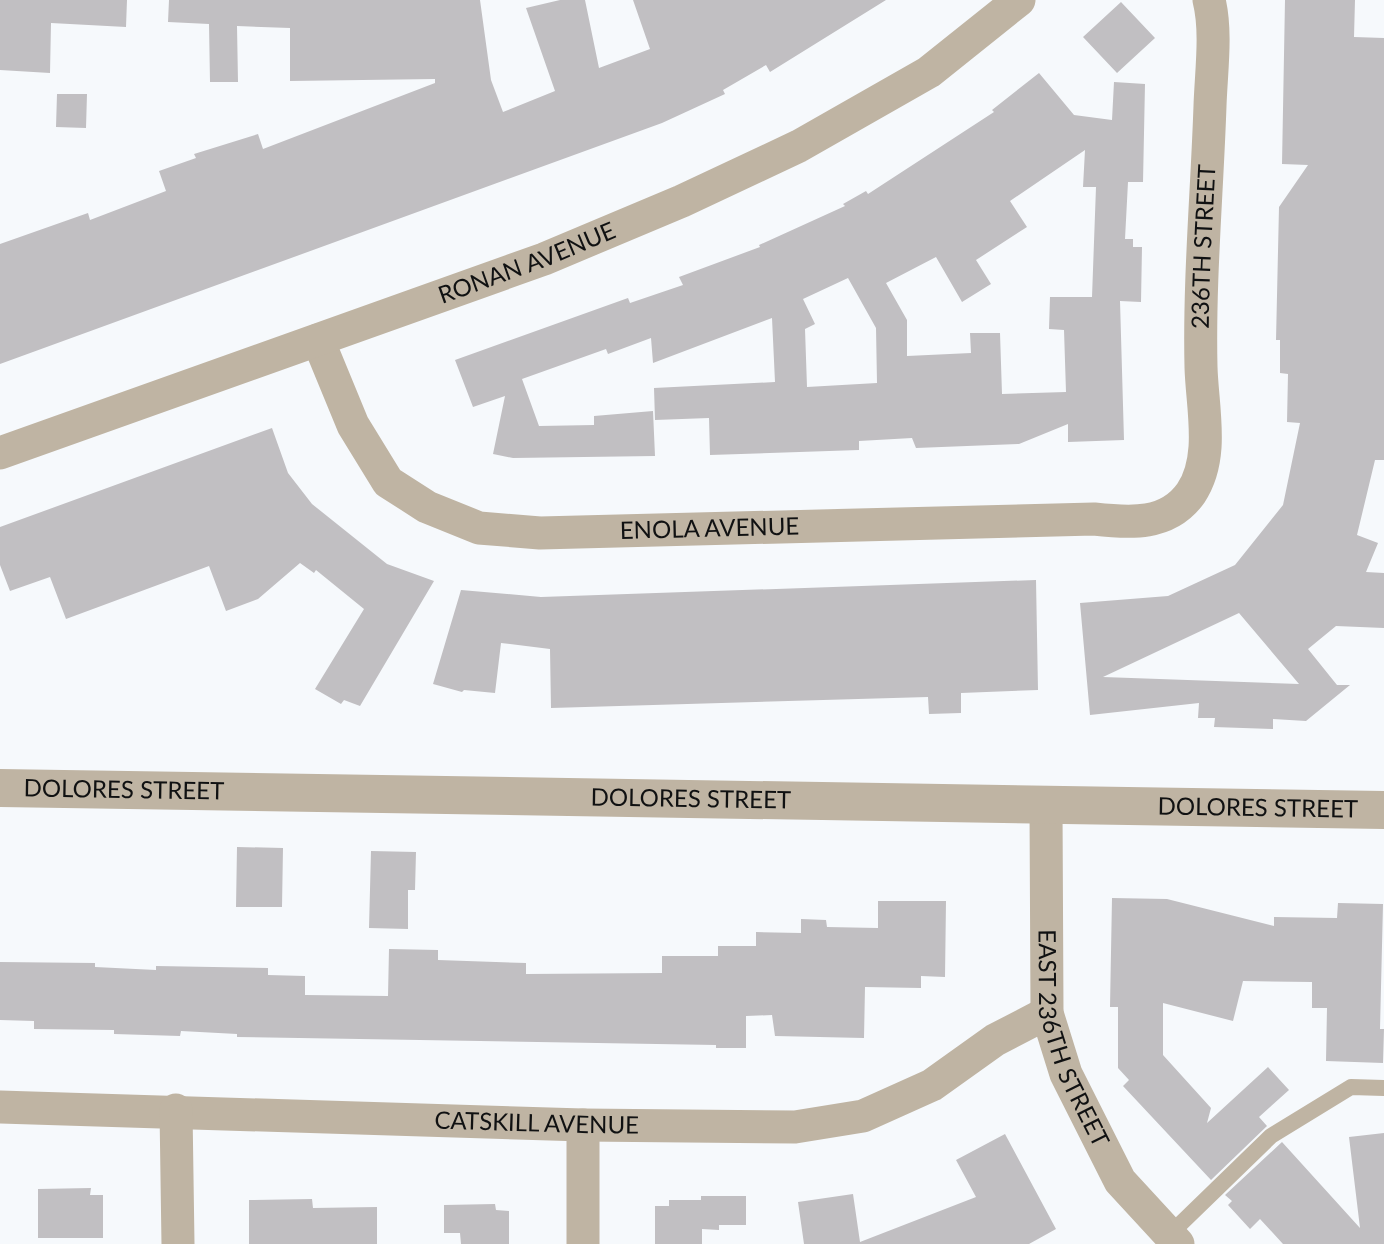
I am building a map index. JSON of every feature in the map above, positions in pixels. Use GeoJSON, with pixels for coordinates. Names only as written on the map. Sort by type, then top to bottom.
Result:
{"type":"FeatureCollection","features":[{"type":"Feature","properties":{"kind":"street","name":"RONAN AVENUE"},"geometry":{"type":"LineString","coordinates":[[0,453],[544,259],[799,146],[929,72],[1019,0]]}},
{"type":"Feature","properties":{"kind":"street","name":"236TH STREET"},"geometry":{"type":"LineString","coordinates":[[1191,492],[1204,456],[1201,367],[1212,12],[1209,0]]}},
{"type":"Feature","properties":{"kind":"street","name":"ENOLA AVENUE"},"geometry":{"type":"LineString","coordinates":[[318,340],[353,425],[388,482],[428,507],[480,528],[540,533],[1094,519],[1130,523],[1166,516],[1191,492]]}},
{"type":"Feature","properties":{"kind":"street","name":"DOLORES STREET"},"geometry":{"type":"LineString","coordinates":[[0,788],[1384,810]]}},
{"type":"Feature","properties":{"kind":"street","name":"EAST 236TH STREET"},"geometry":{"type":"LineString","coordinates":[[1046,805],[1047,1013],[1066,1074],[1120,1181],[1169,1241]]}},
{"type":"Feature","properties":{"kind":"street","name":"CATSKILL AVENUE"},"geometry":{"type":"LineString","coordinates":[[0,1107],[176,1110],[583,1125],[795,1127],[863,1116],[932,1085],[995,1040],[1047,1013]]}},
{"type":"Feature","properties":{"kind":"street"},"geometry":{"type":"LineString","coordinates":[[176,1110],[178,1244]]}},
{"type":"Feature","properties":{"kind":"street"},"geometry":{"type":"LineString","coordinates":[[583,1125],[583,1244]]}},
{"type":"Feature","properties":{"kind":"lane"},"geometry":{"type":"LineString","coordinates":[[1169,1241],[1271,1136],[1351,1087],[1384,1088]]}},
{"type":"Feature","properties":{"kind":"building"},"geometry":{"type":"Polygon","coordinates":[[[0,0],[127,0],[126,27],[51,23],[50,73],[0,70],[0,0]]]}},
{"type":"Feature","properties":{"kind":"building"},"geometry":{"type":"Polygon","coordinates":[[[169,0],[480,0],[491,80],[503,112],[555,91],[526,8],[560,0],[585,0],[599,68],[650,49],[633,0],[886,0],[770,72],[766,65],[723,90],[725,94],[662,123],[0,364],[0,244],[88,213],[90,220],[166,191],[159,171],[196,158],[194,154],[258,134],[263,149],[435,83],[435,79],[290,81],[290,28],[237,26],[238,82],[210,82],[209,24],[168,22],[169,0]]]}},
{"type":"Feature","properties":{"kind":"building"},"geometry":{"type":"Polygon","coordinates":[[[1285,0],[1355,0],[1354,37],[1384,38],[1384,460],[1375,460],[1357,535],[1378,543],[1366,572],[1384,573],[1384,628],[1336,626],[1308,649],[1337,685],[1350,685],[1306,721],[1273,719],[1273,729],[1214,727],[1215,718],[1198,718],[1199,703],[1090,715],[1080,603],[1168,596],[1235,565],[1283,505],[1300,423],[1287,422],[1288,374],[1280,373],[1280,340],[1276,340],[1279,207],[1308,165],[1282,164],[1285,0]],[[1239,613],[1103,677],[1299,684],[1239,613]]]}},
{"type":"Feature","properties":{"kind":"building"},"geometry":{"type":"Polygon","coordinates":[[[1121,2],[1155,38],[1117,73],[1083,37],[1121,2]]]}},
{"type":"Feature","properties":{"kind":"building"},"geometry":{"type":"Polygon","coordinates":[[[1039,73],[1074,115],[1112,120],[1114,82],[1145,84],[1143,182],[1128,182],[1125,239],[1133,239],[1133,247],[1142,247],[1141,302],[1120,301],[1124,440],[1068,442],[1068,424],[1019,444],[916,448],[912,438],[859,441],[859,450],[710,455],[709,418],[655,420],[654,388],[775,382],[772,318],[653,363],[651,338],[608,354],[606,349],[522,379],[539,426],[594,425],[594,416],[653,411],[655,456],[513,458],[493,454],[505,396],[473,407],[455,360],[628,298],[630,303],[683,285],[679,277],[760,247],[759,245],[845,206],[843,204],[866,191],[868,194],[994,112],[992,110],[1039,73]],[[1085,150],[1010,201],[1027,227],[976,260],[991,284],[962,302],[936,257],[886,283],[907,320],[907,356],[971,353],[970,333],[1000,333],[1002,394],[1066,392],[1064,330],[1049,329],[1050,297],[1092,297],[1096,187],[1083,187],[1085,150]],[[848,278],[803,299],[815,324],[805,329],[807,387],[877,383],[876,328],[848,278]]]}},
{"type":"Feature","properties":{"kind":"building"},"geometry":{"type":"Polygon","coordinates":[[[57,94],[87,94],[86,128],[56,127],[57,94]]]}},
{"type":"Feature","properties":{"kind":"building"},"geometry":{"type":"Polygon","coordinates":[[[272,428],[288,473],[312,504],[387,564],[434,581],[360,706],[344,700],[341,704],[315,689],[364,609],[316,570],[314,573],[300,563],[258,599],[226,611],[209,566],[66,619],[50,577],[10,591],[0,565],[0,527],[272,428]]]}},
{"type":"Feature","properties":{"kind":"building"},"geometry":{"type":"Polygon","coordinates":[[[1036,580],[1038,690],[961,693],[961,713],[929,714],[928,697],[551,708],[550,649],[501,643],[495,693],[462,692],[433,684],[461,590],[541,597],[1036,580]]]}},
{"type":"Feature","properties":{"kind":"building"},"geometry":{"type":"Polygon","coordinates":[[[237,847],[283,848],[282,907],[236,907],[237,847]]]}},
{"type":"Feature","properties":{"kind":"building"},"geometry":{"type":"Polygon","coordinates":[[[371,851],[416,852],[415,890],[408,890],[408,929],[369,928],[371,851]]]}},
{"type":"Feature","properties":{"kind":"building"},"geometry":{"type":"Polygon","coordinates":[[[1112,898],[1167,899],[1274,926],[1274,917],[1337,918],[1338,903],[1383,904],[1380,1029],[1384,1029],[1383,1063],[1326,1061],[1327,1008],[1312,1008],[1312,982],[1243,981],[1233,1021],[1163,1003],[1163,1055],[1211,1108],[1207,1123],[1268,1067],[1289,1090],[1259,1117],[1267,1126],[1211,1180],[1123,1086],[1129,1080],[1118,1068],[1118,1007],[1110,1007],[1112,898]]]}},
{"type":"Feature","properties":{"kind":"building"},"geometry":{"type":"Polygon","coordinates":[[[878,901],[946,901],[945,977],[921,976],[921,988],[865,987],[864,1038],[775,1036],[772,1015],[746,1016],[746,1048],[716,1048],[716,1045],[237,1037],[237,1034],[181,1031],[180,1036],[114,1034],[114,1030],[34,1029],[34,1021],[0,1020],[0,962],[95,963],[95,967],[156,970],[156,966],[268,968],[268,975],[305,976],[305,995],[388,996],[389,949],[438,950],[438,960],[526,963],[526,974],[662,973],[662,956],[718,956],[718,946],[756,946],[756,932],[801,933],[801,919],[826,920],[827,927],[878,928],[878,901]]]}},
{"type":"Feature","properties":{"kind":"building"},"geometry":{"type":"Polygon","coordinates":[[[1384,1133],[1384,1244],[1283,1244],[1260,1219],[1250,1229],[1228,1205],[1232,1201],[1225,1195],[1282,1142],[1360,1228],[1349,1137],[1384,1133]]]}},
{"type":"Feature","properties":{"kind":"building"},"geometry":{"type":"Polygon","coordinates":[[[1005,1134],[1056,1229],[1029,1244],[804,1244],[798,1202],[853,1194],[860,1242],[976,1197],[956,1160],[1005,1134]]]}},
{"type":"Feature","properties":{"kind":"building"},"geometry":{"type":"Polygon","coordinates":[[[91,1188],[90,1195],[103,1195],[103,1238],[38,1238],[38,1189],[91,1188]]]}},
{"type":"Feature","properties":{"kind":"building"},"geometry":{"type":"Polygon","coordinates":[[[701,1196],[746,1196],[746,1225],[719,1225],[719,1230],[702,1229],[702,1244],[655,1244],[655,1206],[669,1206],[669,1200],[701,1200],[701,1196]]]}},
{"type":"Feature","properties":{"kind":"building"},"geometry":{"type":"Polygon","coordinates":[[[312,1199],[313,1208],[377,1207],[377,1244],[249,1244],[249,1200],[312,1199]]]}},
{"type":"Feature","properties":{"kind":"building"},"geometry":{"type":"Polygon","coordinates":[[[495,1204],[496,1210],[509,1211],[509,1244],[461,1244],[460,1233],[444,1233],[444,1205],[495,1204]]]}}]}
